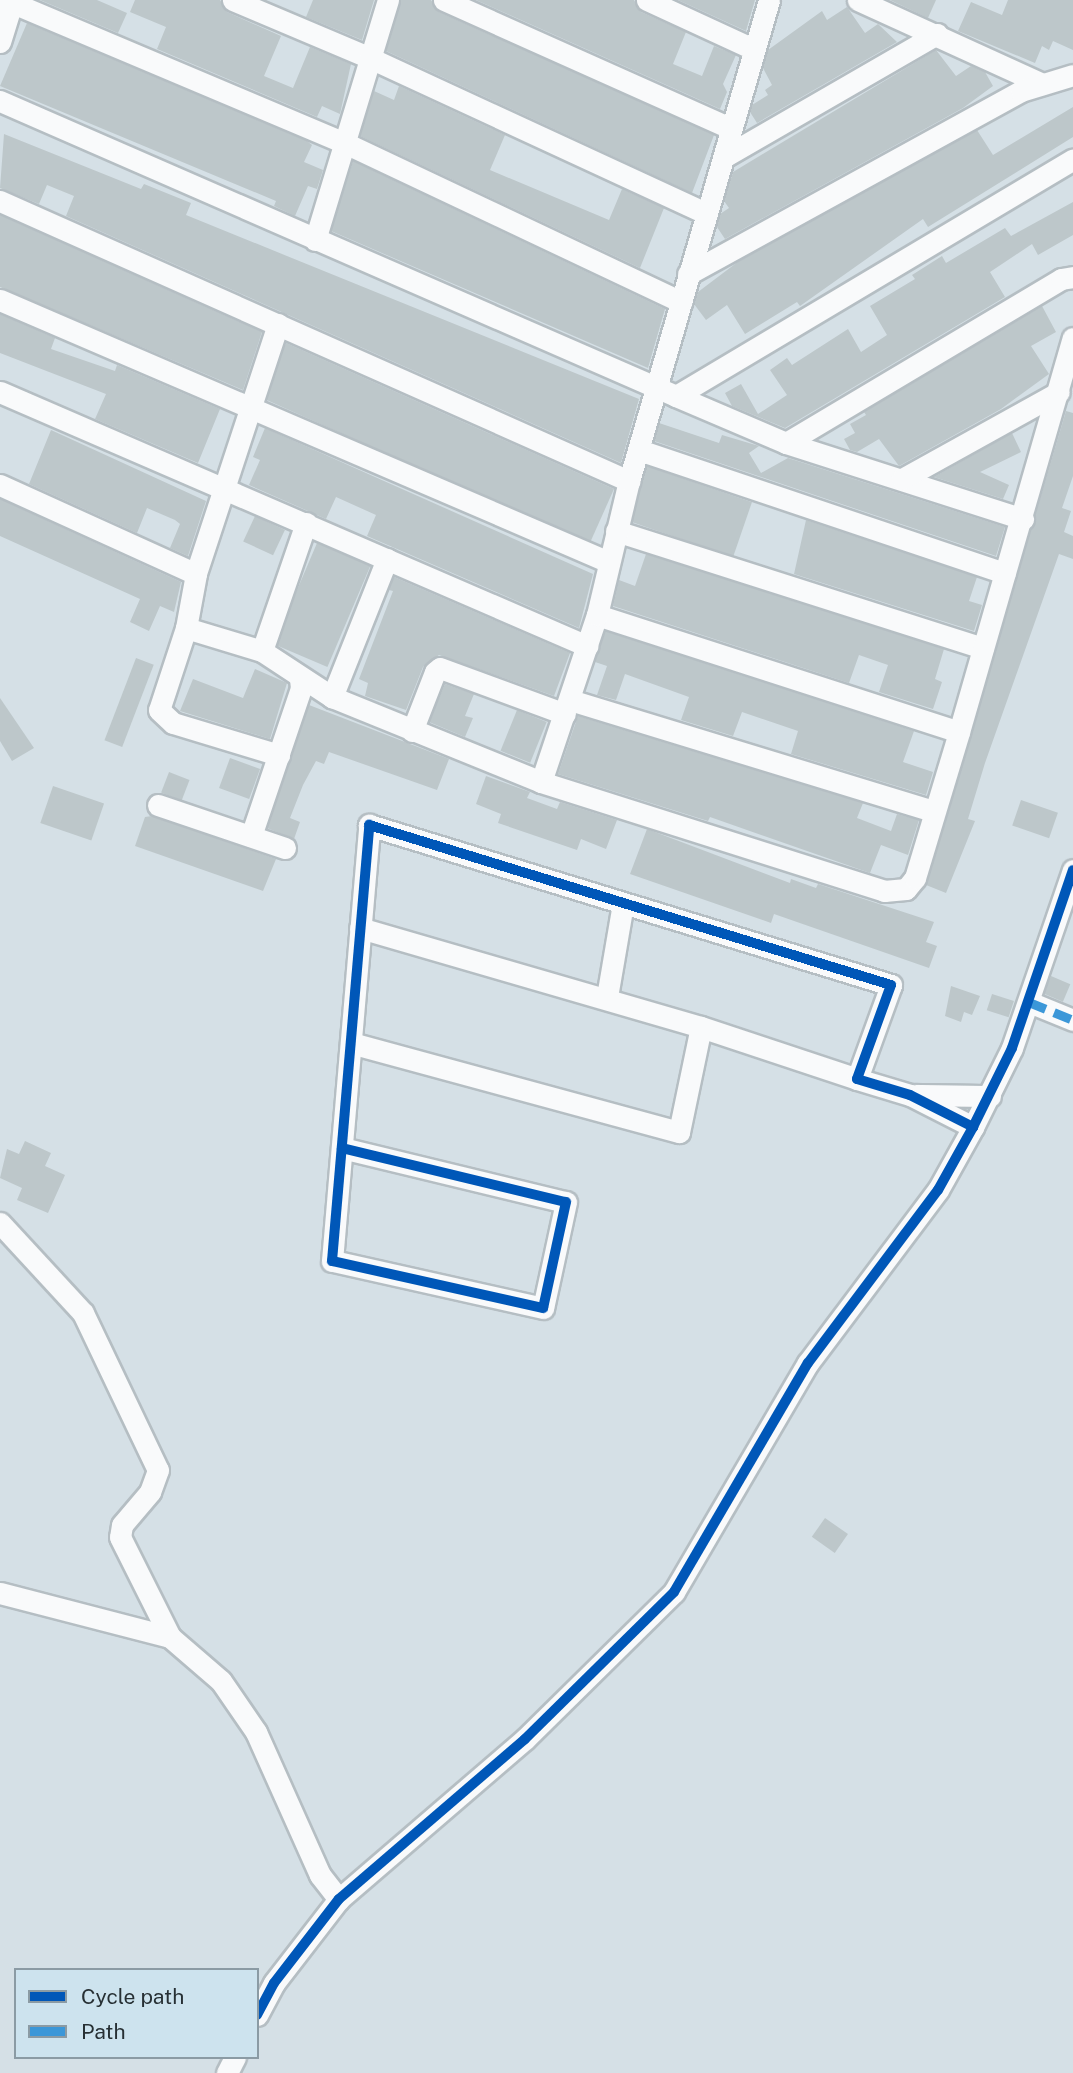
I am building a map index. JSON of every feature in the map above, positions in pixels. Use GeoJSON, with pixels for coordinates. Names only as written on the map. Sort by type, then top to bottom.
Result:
{"type":"FeatureCollection","features":[{"type":"Feature","properties":{"kind":"street"},"geometry":{"type":"LineString","coordinates":[[233,0],[370,58],[707,214]]}},
{"type":"Feature","properties":{"kind":"street"},"geometry":{"type":"LineString","coordinates":[[315,240],[388,0]]}},
{"type":"Feature","properties":{"kind":"street"},"geometry":{"type":"LineString","coordinates":[[444,0],[730,128]]}},
{"type":"Feature","properties":{"kind":"street"},"geometry":{"type":"LineString","coordinates":[[647,0],[753,49]]}},
{"type":"Feature","properties":{"kind":"street"},"geometry":{"type":"LineString","coordinates":[[541,782],[597,615],[629,481],[639,450],[667,391],[688,274],[769,0]]}},
{"type":"Feature","properties":{"kind":"street"},"geometry":{"type":"LineString","coordinates":[[858,0],[1042,84]]}},
{"type":"Feature","properties":{"kind":"street"},"geometry":{"type":"LineString","coordinates":[[0,41],[10,1],[345,143],[681,302]]}},
{"type":"Feature","properties":{"kind":"street"},"geometry":{"type":"LineString","coordinates":[[724,157],[937,34]]}},
{"type":"Feature","properties":{"kind":"street"},"geometry":{"type":"LineString","coordinates":[[688,274],[944,131],[1042,84],[1073,75]]}},
{"type":"Feature","properties":{"kind":"street"},"geometry":{"type":"LineString","coordinates":[[0,102],[786,443],[1023,519]]}},
{"type":"Feature","properties":{"kind":"street"},"geometry":{"type":"LineString","coordinates":[[667,391],[1073,159]]}},
{"type":"Feature","properties":{"kind":"street"},"geometry":{"type":"LineString","coordinates":[[0,201],[629,481]]}},
{"type":"Feature","properties":{"kind":"street"},"geometry":{"type":"LineString","coordinates":[[786,443],[1061,279],[1073,277]]}},
{"type":"Feature","properties":{"kind":"street"},"geometry":{"type":"LineString","coordinates":[[0,300],[609,562]]}},
{"type":"Feature","properties":{"kind":"street"},"geometry":{"type":"LineString","coordinates":[[278,324],[223,489],[197,574],[186,628],[159,710],[173,723],[279,755]]}},
{"type":"Feature","properties":{"kind":"street"},"geometry":{"type":"LineString","coordinates":[[186,628],[262,651],[300,679],[332,696],[541,782],[884,891],[906,889],[915,877],[959,733],[1023,519],[1073,338]]}},
{"type":"Feature","properties":{"kind":"street"},"geometry":{"type":"LineString","coordinates":[[0,392],[587,646]]}},
{"type":"Feature","properties":{"kind":"street"},"geometry":{"type":"LineString","coordinates":[[902,479],[1059,392]]}},
{"type":"Feature","properties":{"kind":"street"},"geometry":{"type":"LineString","coordinates":[[639,450],[1005,573]]}},
{"type":"Feature","properties":{"kind":"street"},"geometry":{"type":"LineString","coordinates":[[0,485],[197,574]]}},
{"type":"Feature","properties":{"kind":"street"},"geometry":{"type":"LineString","coordinates":[[262,651],[306,523]]}},
{"type":"Feature","properties":{"kind":"street"},"geometry":{"type":"LineString","coordinates":[[616,531],[983,648]]}},
{"type":"Feature","properties":{"kind":"street"},"geometry":{"type":"LineString","coordinates":[[332,696],[387,559]]}},
{"type":"Feature","properties":{"kind":"street"},"geometry":{"type":"LineString","coordinates":[[597,615],[959,733]]}},
{"type":"Feature","properties":{"kind":"street"},"geometry":{"type":"LineString","coordinates":[[412,731],[435,672],[440,668],[933,811]]}},
{"type":"Feature","properties":{"kind":"street"},"geometry":{"type":"LineString","coordinates":[[251,836],[302,688],[300,679]]}},
{"type":"Feature","properties":{"kind":"street"},"geometry":{"type":"LineString","coordinates":[[158,806],[285,848]]}},
{"type":"Feature","properties":{"kind":"street"},"geometry":{"type":"LineString","coordinates":[[342,1148],[566,1202],[543,1308],[332,1261],[369,825],[891,985],[857,1079]]}},
{"type":"Feature","properties":{"kind":"street"},"geometry":{"type":"LineString","coordinates":[[259,2011],[274,1983],[339,1899],[526,1739],[674,1592],[808,1363],[938,1190],[973,1127],[990,1096],[1029,1002],[1073,870]]}},
{"type":"Feature","properties":{"kind":"street"},"geometry":{"type":"LineString","coordinates":[[607,997],[623,903]]}},
{"type":"Feature","properties":{"kind":"street"},"geometry":{"type":"LineString","coordinates":[[360,928],[607,997],[701,1027],[910,1095],[973,1127]]}},
{"type":"Feature","properties":{"kind":"street"},"geometry":{"type":"LineString","coordinates":[[1029,1002],[1073,1020]]}},
{"type":"Feature","properties":{"kind":"street"},"geometry":{"type":"LineString","coordinates":[[351,1043],[679,1132],[701,1027]]}},
{"type":"Feature","properties":{"kind":"street"},"geometry":{"type":"LineString","coordinates":[[910,1095],[990,1096]]}},
{"type":"Feature","properties":{"kind":"street"},"geometry":{"type":"LineString","coordinates":[[0,1223],[83,1313],[158,1469],[150,1492],[122,1525],[120,1537],[170,1637],[221,1681],[256,1732],[320,1875],[339,1899]]}},
{"type":"Feature","properties":{"kind":"street"},"geometry":{"type":"LineString","coordinates":[[0,1592],[170,1637]]}},
{"type":"Feature","properties":{"kind":"building"},"geometry":{"type":"Polygon","coordinates":[[[40,0],[97,0],[127,13],[118,33],[40,0]]]}},
{"type":"Feature","properties":{"kind":"building"},"geometry":{"type":"Polygon","coordinates":[[[135,0],[220,0],[227,12],[281,36],[264,76],[293,88],[310,47],[351,64],[340,114],[322,106],[317,117],[157,49],[166,27],[130,12],[135,0]]]}},
{"type":"Feature","properties":{"kind":"building"},"geometry":{"type":"Polygon","coordinates":[[[313,0],[374,0],[362,40],[306,17],[313,0]]]}},
{"type":"Feature","properties":{"kind":"building"},"geometry":{"type":"Polygon","coordinates":[[[401,0],[431,0],[439,12],[714,135],[692,193],[386,51],[401,0]]]}},
{"type":"Feature","properties":{"kind":"building"},"geometry":{"type":"Polygon","coordinates":[[[476,0],[634,0],[641,12],[686,32],[673,64],[702,76],[714,46],[736,55],[723,84],[727,92],[720,109],[476,0]]]}},
{"type":"Feature","properties":{"kind":"building"},"geometry":{"type":"Polygon","coordinates":[[[678,0],[755,0],[746,31],[678,0]]]}},
{"type":"Feature","properties":{"kind":"building"},"geometry":{"type":"Polygon","coordinates":[[[890,0],[936,0],[928,18],[890,0]]]}},
{"type":"Feature","properties":{"kind":"building"},"geometry":{"type":"Polygon","coordinates":[[[1008,0],[1073,0],[1073,50],[1053,41],[1049,50],[1042,46],[1035,63],[958,31],[971,2],[1002,15],[1008,0]]]}},
{"type":"Feature","properties":{"kind":"building"},"geometry":{"type":"Polygon","coordinates":[[[847,7],[865,33],[878,24],[897,42],[757,123],[750,112],[752,105],[768,95],[765,90],[772,85],[763,68],[768,50],[822,11],[827,20],[847,7]]]}},
{"type":"Feature","properties":{"kind":"building"},"geometry":{"type":"Polygon","coordinates":[[[27,23],[307,141],[312,145],[304,162],[323,170],[317,189],[308,186],[295,216],[274,206],[276,201],[0,86],[27,23]]]}},
{"type":"Feature","properties":{"kind":"building"},"geometry":{"type":"Polygon","coordinates":[[[936,50],[956,76],[971,66],[985,72],[993,86],[963,108],[725,239],[717,227],[720,214],[729,208],[724,201],[733,172],[936,50]]]}},
{"type":"Feature","properties":{"kind":"building"},"geometry":{"type":"Polygon","coordinates":[[[399,86],[505,135],[490,170],[609,220],[622,189],[664,208],[640,268],[360,136],[374,91],[394,100],[399,86]]]}},
{"type":"Feature","properties":{"kind":"building"},"geometry":{"type":"Polygon","coordinates":[[[1073,107],[1073,137],[928,227],[923,219],[800,306],[797,302],[745,334],[727,305],[706,320],[694,304],[698,292],[739,261],[977,130],[993,155],[1073,107]]]}},
{"type":"Feature","properties":{"kind":"building"},"geometry":{"type":"Polygon","coordinates":[[[4,134],[141,189],[144,184],[191,203],[186,215],[639,399],[621,463],[66,216],[74,196],[47,185],[39,204],[0,188],[4,134]]]}},
{"type":"Feature","properties":{"kind":"building"},"geometry":{"type":"Polygon","coordinates":[[[353,161],[665,309],[648,368],[331,231],[353,161]]]}},
{"type":"Feature","properties":{"kind":"building"},"geometry":{"type":"Polygon","coordinates":[[[1073,202],[1073,235],[1038,255],[1032,244],[990,272],[1005,297],[785,428],[732,406],[725,393],[741,384],[758,414],[787,395],[770,370],[787,358],[792,365],[848,329],[861,352],[887,335],[870,306],[915,279],[912,275],[942,256],[946,263],[1005,228],[1011,236],[1073,202]]]}},
{"type":"Feature","properties":{"kind":"building"},"geometry":{"type":"Polygon","coordinates":[[[0,215],[262,332],[243,390],[0,287],[0,215]]]}},
{"type":"Feature","properties":{"kind":"building"},"geometry":{"type":"Polygon","coordinates":[[[1042,306],[1056,332],[1031,346],[1049,374],[1001,409],[899,466],[879,439],[857,452],[850,450],[844,439],[855,433],[850,424],[866,415],[864,412],[1042,306]]]}},
{"type":"Feature","properties":{"kind":"building"},"geometry":{"type":"Polygon","coordinates":[[[0,314],[55,338],[51,349],[115,371],[117,365],[220,409],[198,463],[95,419],[106,394],[0,353],[0,314]]]}},
{"type":"Feature","properties":{"kind":"building"},"geometry":{"type":"Polygon","coordinates":[[[286,343],[614,489],[590,544],[262,398],[286,343]]]}},
{"type":"Feature","properties":{"kind":"building"},"geometry":{"type":"Polygon","coordinates":[[[1066,411],[1073,413],[1073,476],[1062,508],[1071,511],[1064,532],[1073,536],[1073,559],[1059,554],[985,763],[968,819],[975,821],[946,893],[926,885],[1066,411]]]}},
{"type":"Feature","properties":{"kind":"building"},"geometry":{"type":"Polygon","coordinates":[[[659,423],[719,443],[722,435],[759,446],[749,453],[761,473],[788,458],[1005,527],[996,556],[654,441],[659,423]]]}},
{"type":"Feature","properties":{"kind":"building"},"geometry":{"type":"Polygon","coordinates":[[[265,428],[593,574],[579,628],[367,536],[376,515],[336,497],[326,519],[249,485],[260,460],[253,457],[265,428]]]}},
{"type":"Feature","properties":{"kind":"building"},"geometry":{"type":"Polygon","coordinates":[[[51,430],[206,501],[188,556],[170,548],[180,524],[175,520],[147,508],[137,533],[29,484],[51,430]]]}},
{"type":"Feature","properties":{"kind":"building"},"geometry":{"type":"Polygon","coordinates":[[[1012,433],[1021,452],[980,472],[1009,485],[1003,499],[934,477],[1012,433]]]}},
{"type":"Feature","properties":{"kind":"building"},"geometry":{"type":"Polygon","coordinates":[[[647,466],[752,502],[733,557],[628,521],[647,466]]]}},
{"type":"Feature","properties":{"kind":"building"},"geometry":{"type":"Polygon","coordinates":[[[0,499],[181,582],[174,612],[160,606],[149,631],[130,622],[140,599],[0,536],[0,499]]]}},
{"type":"Feature","properties":{"kind":"building"},"geometry":{"type":"Polygon","coordinates":[[[255,516],[285,530],[273,555],[243,541],[255,516]]]}},
{"type":"Feature","properties":{"kind":"building"},"geometry":{"type":"Polygon","coordinates":[[[806,520],[977,577],[969,601],[982,605],[974,631],[794,574],[806,520]]]}},
{"type":"Feature","properties":{"kind":"building"},"geometry":{"type":"Polygon","coordinates":[[[317,543],[370,566],[327,667],[274,644],[317,543]]]}},
{"type":"Feature","properties":{"kind":"building"},"geometry":{"type":"Polygon","coordinates":[[[646,554],[944,649],[935,679],[942,682],[933,709],[879,692],[888,665],[859,655],[849,683],[613,606],[619,580],[635,586],[646,554]]]}},
{"type":"Feature","properties":{"kind":"building"},"geometry":{"type":"Polygon","coordinates":[[[394,577],[570,653],[554,696],[439,655],[423,667],[406,710],[365,696],[368,683],[359,679],[393,591],[389,590],[394,577]]]}},
{"type":"Feature","properties":{"kind":"building"},"geometry":{"type":"Polygon","coordinates":[[[605,631],[914,731],[903,762],[933,772],[926,795],[791,754],[798,731],[742,712],[733,736],[681,720],[689,697],[625,674],[616,700],[597,695],[607,666],[595,662],[605,631]]]}},
{"type":"Feature","properties":{"kind":"building"},"geometry":{"type":"Polygon","coordinates":[[[136,658],[154,665],[122,747],[104,740],[136,658]]]}},
{"type":"Feature","properties":{"kind":"building"},"geometry":{"type":"Polygon","coordinates":[[[255,669],[287,683],[270,739],[180,711],[193,679],[243,698],[255,669]]]}},
{"type":"Feature","properties":{"kind":"building"},"geometry":{"type":"Polygon","coordinates":[[[445,684],[474,694],[465,716],[473,718],[465,737],[429,722],[445,684]]]}},
{"type":"Feature","properties":{"kind":"building"},"geometry":{"type":"Polygon","coordinates":[[[0,698],[34,748],[12,761],[0,741],[0,698]]]}},
{"type":"Feature","properties":{"kind":"building"},"geometry":{"type":"Polygon","coordinates":[[[309,705],[449,759],[437,790],[329,752],[324,764],[316,761],[303,785],[290,818],[300,822],[294,839],[267,828],[309,705]]]}},
{"type":"Feature","properties":{"kind":"building"},"geometry":{"type":"Polygon","coordinates":[[[517,710],[547,722],[530,763],[501,751],[517,710]]]}},
{"type":"Feature","properties":{"kind":"building"},"geometry":{"type":"Polygon","coordinates":[[[578,716],[863,803],[857,818],[891,831],[897,814],[919,820],[908,855],[881,845],[870,873],[710,817],[708,821],[558,774],[578,716]]]}},
{"type":"Feature","properties":{"kind":"building"},"geometry":{"type":"Polygon","coordinates":[[[230,758],[260,769],[249,799],[219,788],[230,758]]]}},
{"type":"Feature","properties":{"kind":"building"},"geometry":{"type":"Polygon","coordinates":[[[169,772],[190,780],[182,800],[161,793],[169,772]]]}},
{"type":"Feature","properties":{"kind":"building"},"geometry":{"type":"Polygon","coordinates":[[[486,776],[530,792],[527,798],[557,809],[560,802],[617,820],[606,849],[581,839],[577,850],[498,823],[501,814],[476,804],[486,776]]]}},
{"type":"Feature","properties":{"kind":"building"},"geometry":{"type":"Polygon","coordinates":[[[53,786],[104,804],[91,840],[40,823],[53,786]]]}},
{"type":"Feature","properties":{"kind":"building"},"geometry":{"type":"Polygon","coordinates":[[[1021,800],[1058,813],[1049,838],[1012,826],[1021,800]]]}},
{"type":"Feature","properties":{"kind":"building"},"geometry":{"type":"Polygon","coordinates":[[[152,816],[276,859],[263,891],[135,846],[145,817],[152,816]]]}},
{"type":"Feature","properties":{"kind":"building"},"geometry":{"type":"Polygon","coordinates":[[[647,829],[790,883],[791,879],[816,888],[818,884],[934,922],[926,942],[937,946],[929,968],[774,914],[771,923],[630,874],[647,829]]]}},
{"type":"Feature","properties":{"kind":"building"},"geometry":{"type":"Polygon","coordinates":[[[1051,976],[1070,984],[1063,1002],[1044,993],[1051,976]]]}},
{"type":"Feature","properties":{"kind":"building"},"geometry":{"type":"Polygon","coordinates":[[[951,986],[980,996],[972,1015],[964,1012],[961,1022],[945,1016],[951,986]]]}},
{"type":"Feature","properties":{"kind":"building"},"geometry":{"type":"Polygon","coordinates":[[[992,994],[1014,1001],[1009,1017],[987,1010],[992,994]]]}},
{"type":"Feature","properties":{"kind":"building"},"geometry":{"type":"Polygon","coordinates":[[[25,1141],[51,1153],[45,1166],[65,1175],[48,1213],[17,1200],[22,1188],[0,1178],[7,1149],[19,1154],[25,1141]]]}},
{"type":"Feature","properties":{"kind":"building"},"geometry":{"type":"Polygon","coordinates":[[[825,1518],[848,1534],[835,1553],[812,1537],[825,1518]]]}},
{"type":"Feature","properties":{"kind":"marked path"},"geometry":{"type":"LineString","coordinates":[[1029,1002],[1073,1020]]}},
{"type":"Feature","properties":{"kind":"cycle path"},"geometry":{"type":"LineString","coordinates":[[342,1148],[566,1202],[543,1308],[332,1261],[369,825],[891,985],[857,1079],[910,1095],[973,1127]]}},
{"type":"Feature","properties":{"kind":"cycle path"},"geometry":{"type":"LineString","coordinates":[[259,2011],[274,1983],[339,1899],[525,1739],[674,1592],[808,1363],[938,1190],[973,1127],[1012,1048],[1073,870]]}}]}
